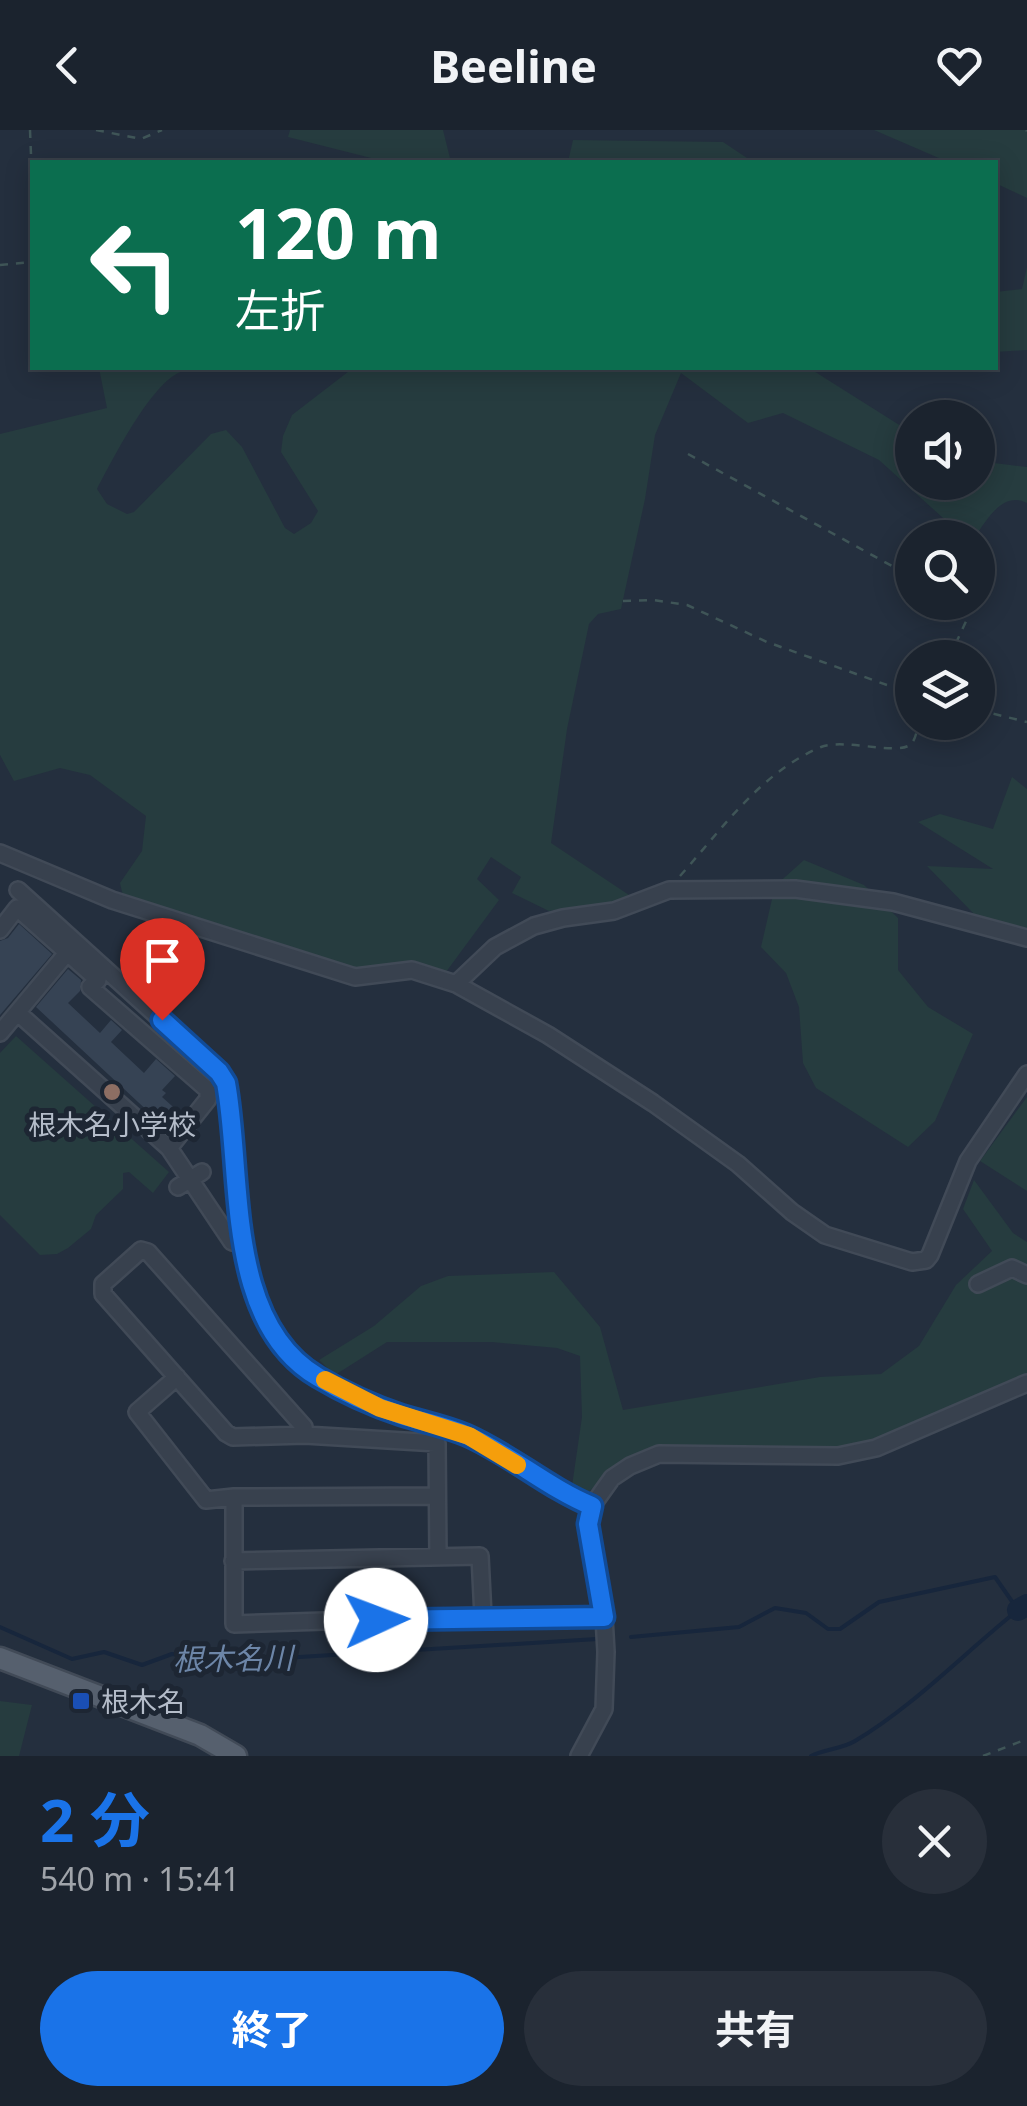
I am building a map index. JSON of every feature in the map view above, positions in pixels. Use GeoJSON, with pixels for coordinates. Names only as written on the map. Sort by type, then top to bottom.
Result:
{"type":"FeatureCollection","features":[{"type":"Feature","properties":{"kind":"main road"},"geometry":{"type":"LineString","coordinates":[[0,1658],[200,1736],[236,1756]]}},
{"type":"Feature","properties":{"kind":"street"},"geometry":{"type":"LineString","coordinates":[[0,853],[112,900],[355,978],[412,970],[456,984],[548,1035],[654,1103],[738,1164],[825,1236],[912,1262],[926,1260],[930,1255],[968,1161],[1027,1074]]}},
{"type":"Feature","properties":{"kind":"street"},"geometry":{"type":"LineString","coordinates":[[0,915],[28,867]]}},
{"type":"Feature","properties":{"kind":"street"},"geometry":{"type":"LineString","coordinates":[[456,984],[494,947],[534,926],[614,912],[668,890],[794,889],[893,902],[1027,938]]}},
{"type":"Feature","properties":{"kind":"street"},"geometry":{"type":"LineString","coordinates":[[18,890],[219,1072],[226,1083],[245,1254],[262,1307],[291,1355],[317,1377],[380,1408],[469,1436],[592,1506]]}},
{"type":"Feature","properties":{"kind":"street"},"geometry":{"type":"LineString","coordinates":[[0,930],[17,908],[98,980],[90,987],[210,1094],[169,1148]]}},
{"type":"Feature","properties":{"kind":"street"},"geometry":{"type":"LineString","coordinates":[[0,1033],[67,952]]}},
{"type":"Feature","properties":{"kind":"street"},"geometry":{"type":"LineString","coordinates":[[18,1014],[169,1148],[232,1242]]}},
{"type":"Feature","properties":{"kind":"street"},"geometry":{"type":"LineString","coordinates":[[306,1435],[304,1427],[148,1252],[141,1250],[104,1284],[102,1294],[226,1433],[437,1443],[438,1556]]}},
{"type":"Feature","properties":{"kind":"street"},"geometry":{"type":"LineString","coordinates":[[978,1284],[1012,1268],[1027,1275]]}},
{"type":"Feature","properties":{"kind":"street"},"geometry":{"type":"LineString","coordinates":[[178,1377],[137,1412],[206,1500],[436,1496]]}},
{"type":"Feature","properties":{"kind":"street"},"geometry":{"type":"LineString","coordinates":[[579,1756],[604,1709],[604,1617],[588,1524],[592,1506],[612,1478],[659,1454],[838,1456],[876,1448],[1027,1383]]}},
{"type":"Feature","properties":{"kind":"street"},"geometry":{"type":"LineString","coordinates":[[234,1497],[234,1624],[483,1616],[604,1617]]}},
{"type":"Feature","properties":{"kind":"street"},"geometry":{"type":"LineString","coordinates":[[234,1561],[480,1556],[483,1616]]}},
{"type":"Feature","properties":{"kind":"path"},"geometry":{"type":"LineString","coordinates":[[30,130],[31,160]]}},
{"type":"Feature","properties":{"kind":"path"},"geometry":{"type":"LineString","coordinates":[[96,130],[141,140],[162,130]]}},
{"type":"Feature","properties":{"kind":"path"},"geometry":{"type":"LineString","coordinates":[[0,265],[30,262]]}},
{"type":"Feature","properties":{"kind":"path"},"geometry":{"type":"LineString","coordinates":[[688,454],[895,568]]}},
{"type":"Feature","properties":{"kind":"path"},"geometry":{"type":"LineString","coordinates":[[623,602],[653,600],[687,605],[766,642],[895,688]]}},
{"type":"Feature","properties":{"kind":"path"},"geometry":{"type":"LineString","coordinates":[[995,714],[1027,722]]}},
{"type":"Feature","properties":{"kind":"path"},"geometry":{"type":"LineString","coordinates":[[668,890],[757,788],[780,769],[826,745],[850,742],[902,749],[914,740]]}},
{"type":"Feature","properties":{"kind":"path"},"geometry":{"type":"LineString","coordinates":[[983,1756],[1027,1739]]}},
{"type":"Feature","properties":{"kind":"green space"},"geometry":{"type":"Polygon","coordinates":[[[290,130],[443,130],[450,160],[379,160],[288,137],[290,130]]]}},
{"type":"Feature","properties":{"kind":"green space"},"geometry":{"type":"Polygon","coordinates":[[[874,130],[1027,130],[1027,198],[998,184],[998,160],[943,160],[874,130]]]}},
{"type":"Feature","properties":{"kind":"green space"},"geometry":{"type":"Polygon","coordinates":[[[573,140],[723,142],[750,160],[568,160],[573,140]]]}},
{"type":"Feature","properties":{"kind":"green space"},"geometry":{"type":"Polygon","coordinates":[[[1027,267],[1027,350],[998,352],[998,292],[1022,289],[1027,267]]]}},
{"type":"Feature","properties":{"kind":"green space"},"geometry":{"type":"Polygon","coordinates":[[[99,370],[195,370],[181,372],[155,394],[97,489],[107,504],[127,514],[134,512],[211,434],[226,430],[242,447],[285,528],[294,534],[311,523],[318,511],[281,452],[283,436],[292,415],[350,370],[812,370],[895,422],[895,474],[879,460],[783,413],[748,423],[681,373],[655,435],[621,609],[598,614],[589,624],[567,729],[551,843],[629,895],[613,902],[549,911],[512,893],[521,877],[491,857],[477,879],[499,900],[446,972],[418,964],[345,970],[123,896],[120,883],[142,851],[146,816],[90,775],[60,768],[14,781],[0,755],[0,434],[107,408],[99,370]]]}},
{"type":"Feature","properties":{"kind":"green space"},"geometry":{"type":"Polygon","coordinates":[[[995,463],[1027,467],[1027,503],[1010,501],[987,520],[945,520],[923,500],[995,500],[995,463]]]}},
{"type":"Feature","properties":{"kind":"green space"},"geometry":{"type":"Polygon","coordinates":[[[1012,777],[1027,789],[1027,932],[975,915],[927,866],[993,869],[918,822],[940,814],[993,829],[1012,777]]]}},
{"type":"Feature","properties":{"kind":"green space"},"geometry":{"type":"Polygon","coordinates":[[[804,860],[864,885],[898,918],[898,970],[928,1007],[973,1034],[935,1121],[908,1147],[816,1088],[803,1063],[799,1007],[786,973],[761,947],[775,886],[804,860]]]}},
{"type":"Feature","properties":{"kind":"green space"},"geometry":{"type":"Polygon","coordinates":[[[16,1036],[169,1172],[153,1193],[129,1172],[123,1173],[123,1189],[96,1215],[91,1229],[57,1254],[40,1255],[0,1215],[0,1053],[16,1036]]]}},
{"type":"Feature","properties":{"kind":"green space"},"geometry":{"type":"Polygon","coordinates":[[[1027,1097],[1027,1191],[980,1161],[1027,1097]]]}},
{"type":"Feature","properties":{"kind":"green space"},"geometry":{"type":"Polygon","coordinates":[[[974,1180],[1013,1233],[1027,1242],[1027,1375],[960,1402],[871,1446],[660,1446],[618,1465],[584,1496],[575,1494],[572,1486],[582,1417],[580,1356],[557,1348],[492,1342],[387,1342],[335,1375],[319,1360],[374,1326],[421,1286],[448,1276],[554,1272],[600,1327],[623,1410],[820,1377],[881,1374],[919,1346],[956,1285],[992,1251],[963,1209],[974,1180]]]}},
{"type":"Feature","properties":{"kind":"green space"},"geometry":{"type":"Polygon","coordinates":[[[0,1701],[32,1705],[19,1756],[0,1756],[0,1701]]]}},
{"type":"Feature","properties":{"kind":"building"},"geometry":{"type":"Polygon","coordinates":[[[19,924],[52,954],[0,1015],[0,941],[8,938],[19,924]]]}},
{"type":"Feature","properties":{"kind":"building"},"geometry":{"type":"Polygon","coordinates":[[[68,969],[81,980],[80,991],[68,1003],[100,1033],[111,1020],[122,1030],[111,1042],[144,1073],[156,1059],[175,1076],[162,1090],[166,1093],[162,1097],[181,1114],[167,1129],[36,1007],[68,969]]]}},
{"type":"Feature","properties":{"kind":"waterway","name":"根木名川"},"geometry":{"type":"LineString","coordinates":[[631,1637],[739,1627],[775,1608],[806,1613],[828,1629],[840,1629],[879,1602],[995,1577],[1018,1610],[877,1727],[850,1744],[811,1756]]}},
{"type":"Feature","properties":{"kind":"waterway","name":"根木名川"},"geometry":{"type":"LineString","coordinates":[[1018,1610],[1027,1605]]}},
{"type":"Feature","properties":{"kind":"waterway","name":"根木名川"},"geometry":{"type":"LineString","coordinates":[[0,1627],[72,1659],[104,1652],[142,1665],[172,1654],[235,1661],[597,1639]]}},
{"type":"Feature","properties":{"kind":"slow traffic"},"geometry":{"type":"LineString","coordinates":[[325,1380],[380,1408],[469,1436],[517,1465]]}},
{"type":"Feature","properties":{"kind":"place","name":"根木名小学校"},"geometry":{"type":"Point","coordinates":[112,1092]}},
{"type":"Feature","properties":{"kind":"place","name":"根木名"},"geometry":{"type":"Point","coordinates":[81,1701]}},
{"type":"Feature","properties":{"kind":"route"},"geometry":{"type":"LineString","coordinates":[[162,1020],[226,1083],[245,1254],[262,1307],[291,1355],[317,1377],[380,1408],[469,1436],[592,1506],[588,1524],[604,1617],[376,1620]]}}]}
